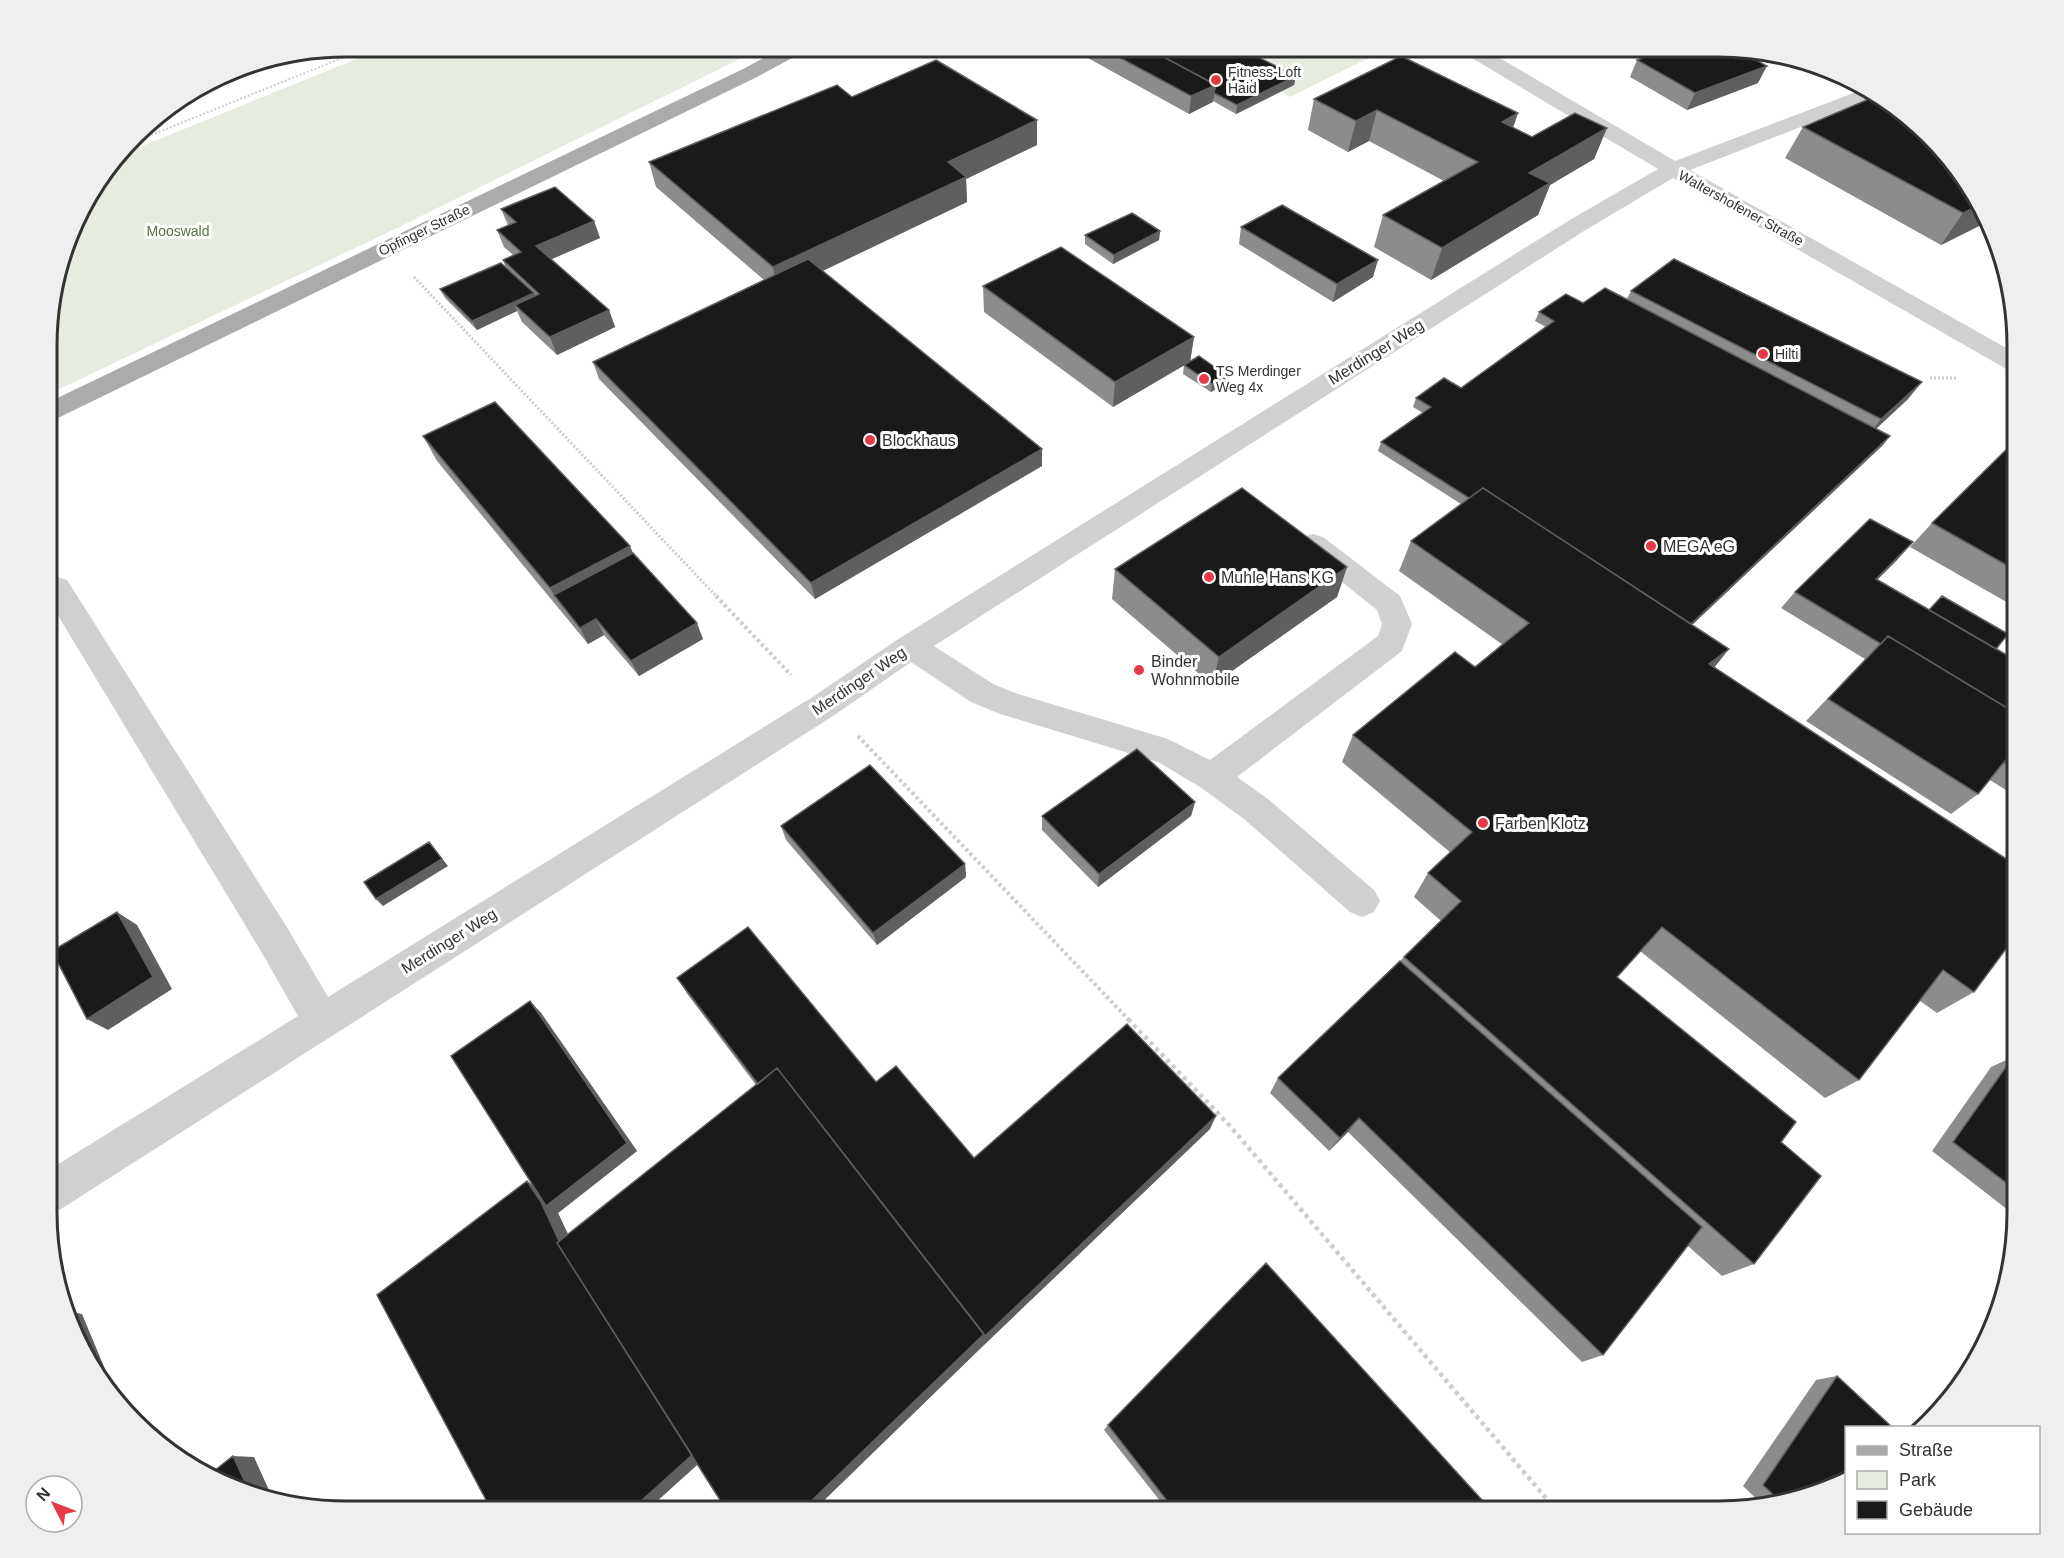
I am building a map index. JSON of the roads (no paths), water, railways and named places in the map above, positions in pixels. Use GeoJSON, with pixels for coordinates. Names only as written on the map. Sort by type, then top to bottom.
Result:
{"type":"FeatureCollection","features":[{"type":"Feature","properties":{"kind":"main road","name":"Opfinger Straße"},"geometry":{"type":"LineString","coordinates":[[57,408],[779,57]]}},
{"type":"Feature","properties":{"kind":"street","name":"Waltershofener Straße"},"geometry":{"type":"LineString","coordinates":[[1484,57],[1673,169],[2007,358]]}},
{"type":"Feature","properties":{"kind":"street","name":"Merdinger Weg"},"geometry":{"type":"LineString","coordinates":[[57,1189],[822,707],[912,646],[1576,226],[1673,169],[1863,96]]}},
{"type":"Feature","properties":{"kind":"street"},"geometry":{"type":"LineString","coordinates":[[1212,777],[1391,643],[1397,624],[1389,604],[1313,544]]}},
{"type":"Feature","properties":{"kind":"street"},"geometry":{"type":"LineString","coordinates":[[57,588],[275,941],[321,1021]]}},
{"type":"Feature","properties":{"kind":"street"},"geometry":{"type":"LineString","coordinates":[[912,646],[982,693],[1011,705],[1168,752],[1212,777],[1256,809],[1362,901]]}},
{"type":"Feature","properties":{"kind":"place","name":"Fitness-Loft Haid"},"geometry":{"type":"Point","coordinates":[1216,80]}},
{"type":"Feature","properties":{"kind":"place","name":"Hilti"},"geometry":{"type":"Point","coordinates":[1763,354]}},
{"type":"Feature","properties":{"kind":"place","name":"TS Merdinger Weg 4x"},"geometry":{"type":"Point","coordinates":[1204,379]}},
{"type":"Feature","properties":{"kind":"place","name":"Blockhaus"},"geometry":{"type":"Point","coordinates":[870,440]}},
{"type":"Feature","properties":{"kind":"place","name":"MEGA eG"},"geometry":{"type":"Point","coordinates":[1651,546]}},
{"type":"Feature","properties":{"kind":"place","name":"Muhle Hans KG"},"geometry":{"type":"Point","coordinates":[1209,577]}},
{"type":"Feature","properties":{"kind":"place","name":"Binder Wohnmobile"},"geometry":{"type":"Point","coordinates":[1139,670]}},
{"type":"Feature","properties":{"kind":"place","name":"Farben Klotz"},"geometry":{"type":"Point","coordinates":[1483,823]}},
{"type":"Feature","properties":{"kind":"park label","name":"Mooswald"},"geometry":{"type":"Point","coordinates":[178,231]}}]}
